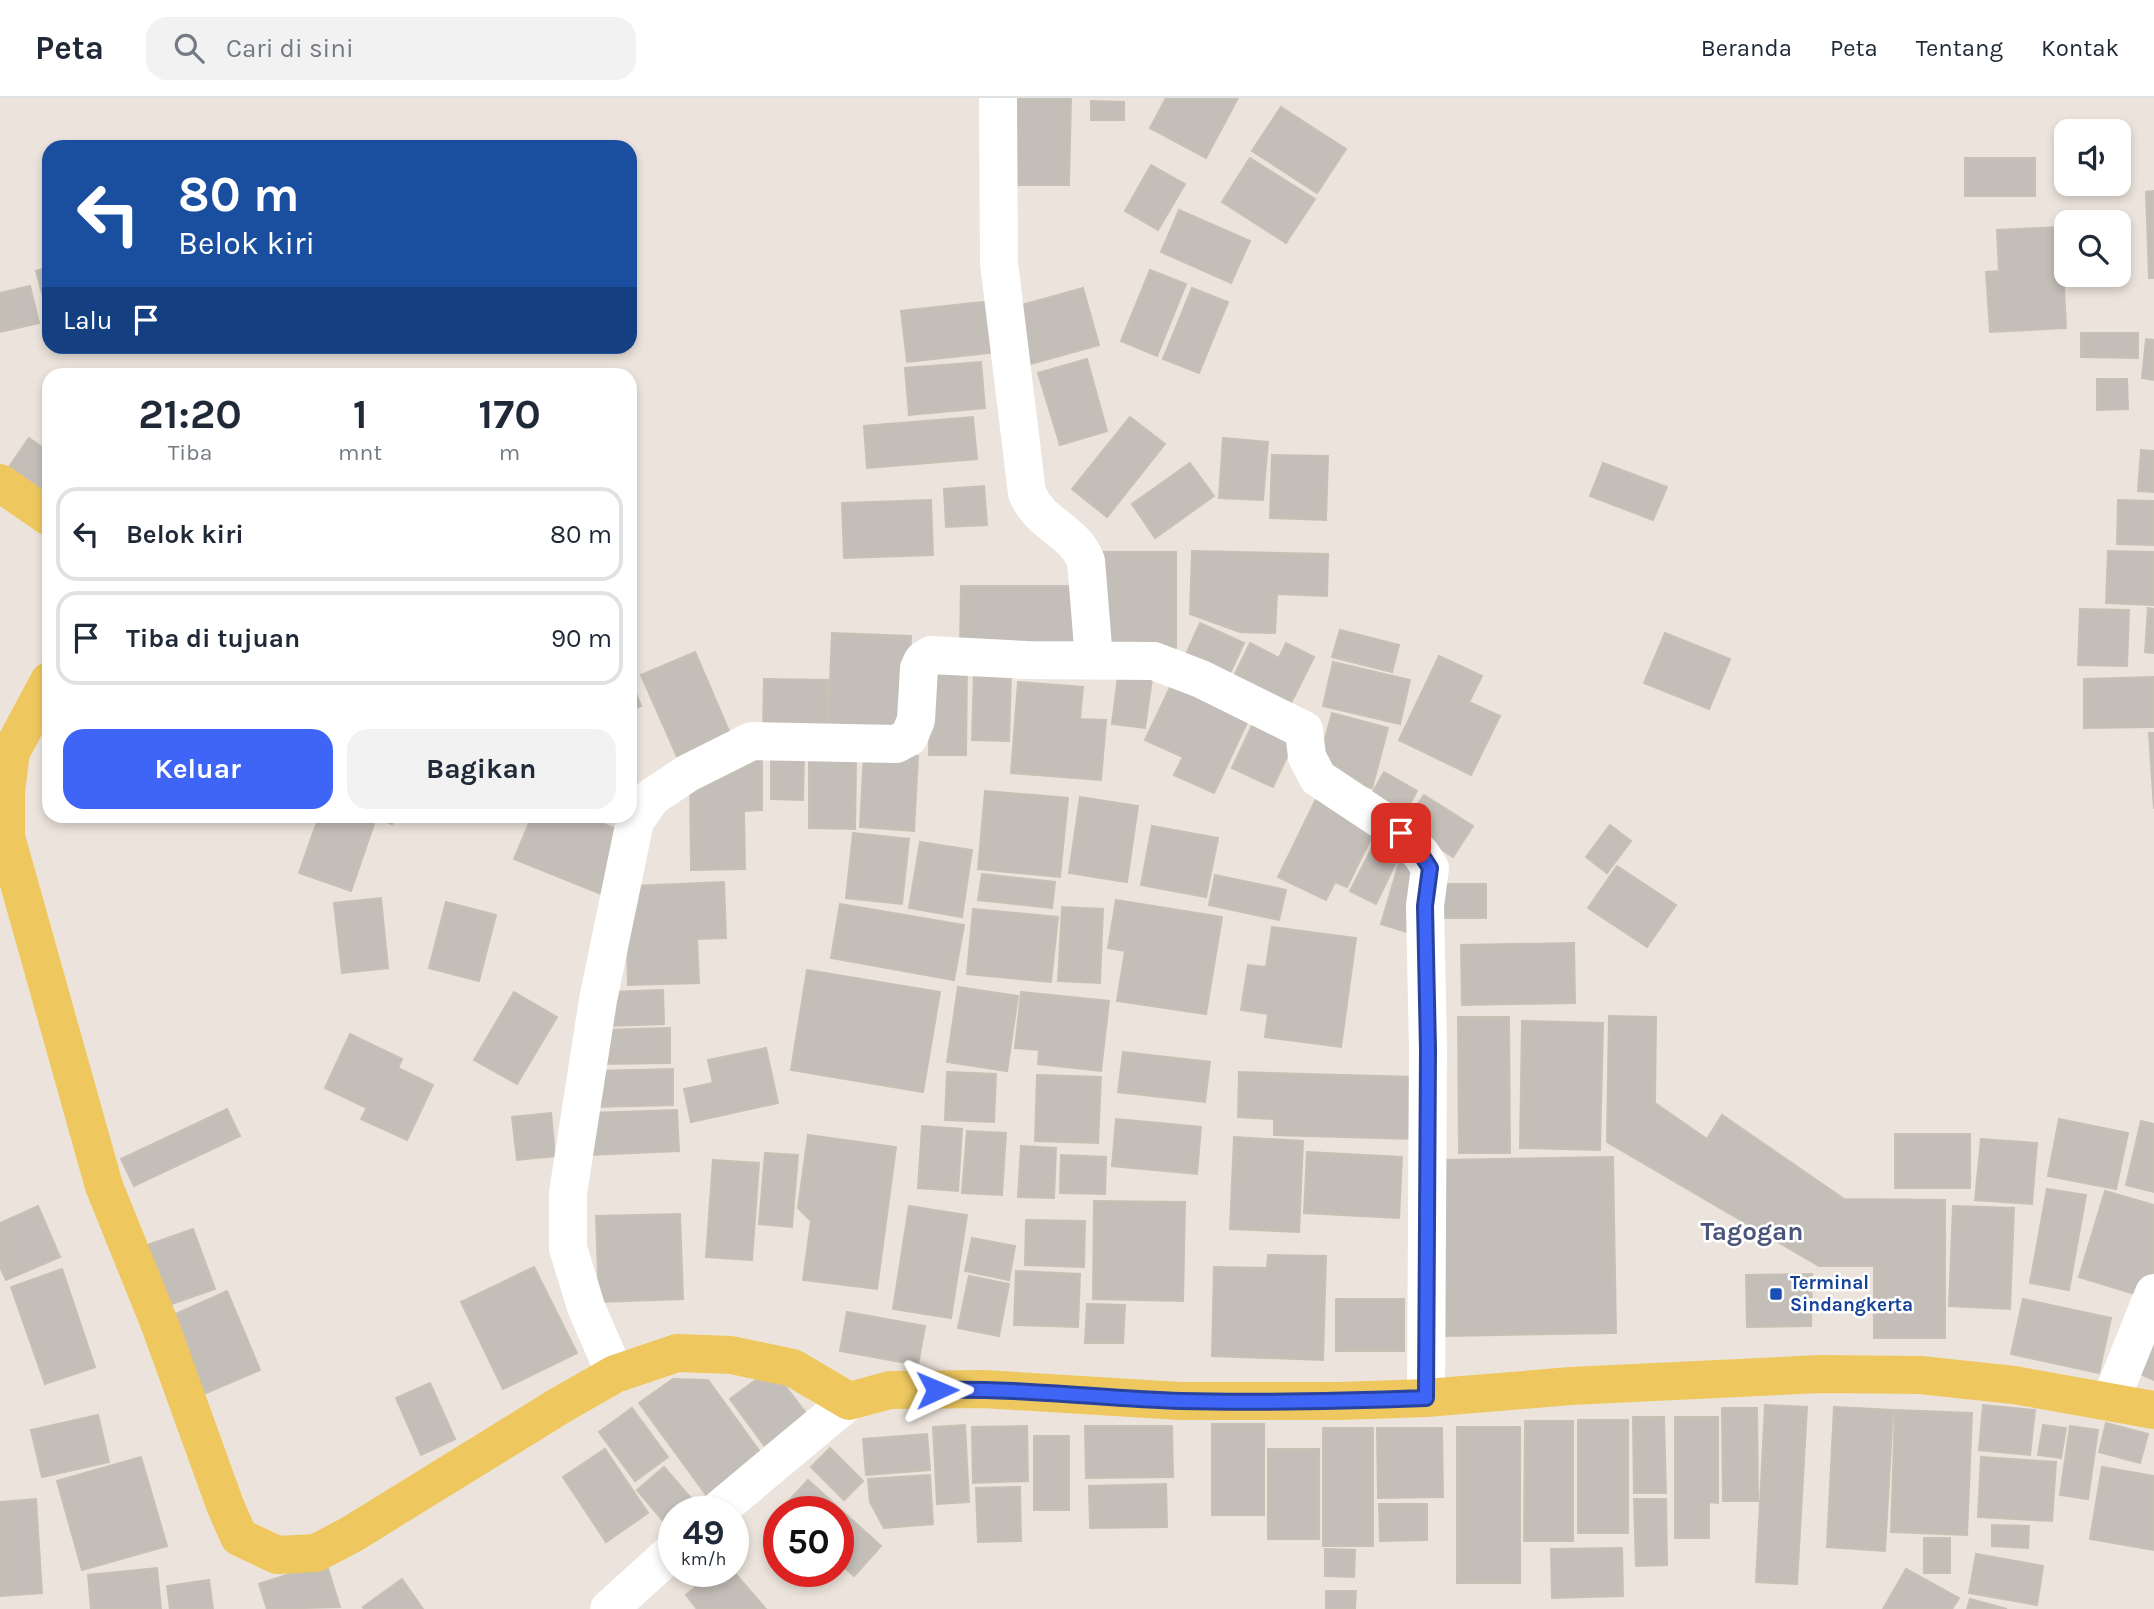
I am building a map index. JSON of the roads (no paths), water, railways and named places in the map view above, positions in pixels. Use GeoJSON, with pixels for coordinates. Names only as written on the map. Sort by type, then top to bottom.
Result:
{"type":"FeatureCollection","features":[{"type":"Feature","properties":{"kind":"main road"},"geometry":{"type":"LineString","coordinates":[[0,483],[42,512]]}},
{"type":"Feature","properties":{"kind":"main road"},"geometry":{"type":"LineString","coordinates":[[42,694],[11,752],[6,791],[6,837],[104,1186],[160,1325],[239,1537],[277,1555],[316,1553],[441,1481],[615,1374],[677,1353],[730,1355],[793,1368],[849,1401],[890,1390],[983,1389],[1180,1401],[1426,1398],[1571,1386],[1820,1374],[1933,1376],[2014,1385],[2154,1410]]}},
{"type":"Feature","properties":{"kind":"street"},"geometry":{"type":"LineString","coordinates":[[998,98],[999,263],[1027,494],[1040,516],[1071,538],[1082,550],[1086,561],[1094,659]]}},
{"type":"Feature","properties":{"kind":"street"},"geometry":{"type":"LineString","coordinates":[[637,818],[653,797],[688,773],[752,741],[896,744],[909,737],[915,720],[919,668],[923,660],[931,655],[1026,660],[1154,661],[1201,679],[1304,730],[1307,757],[1318,778],[1401,833],[1430,868],[1425,906],[1428,1049],[1426,1398]]}},
{"type":"Feature","properties":{"kind":"street"},"geometry":{"type":"LineString","coordinates":[[615,1374],[586,1307],[568,1248],[568,1193],[598,1000],[635,823]]}},
{"type":"Feature","properties":{"kind":"street"},"geometry":{"type":"LineString","coordinates":[[2110,1402],[2154,1293]]}},
{"type":"Feature","properties":{"kind":"street"},"geometry":{"type":"LineString","coordinates":[[735,1496],[849,1401]]}},
{"type":"Feature","properties":{"kind":"street"},"geometry":{"type":"LineString","coordinates":[[609,1609],[658,1565]]}},
{"type":"Feature","properties":{"kind":"place","name":"Terminal Sindangkerta"},"geometry":{"type":"Point","coordinates":[1776,1294]}},
{"type":"Feature","properties":{"kind":"district","name":"Tagogan"},"geometry":{"type":"Point","coordinates":[1752,1231]}}]}
